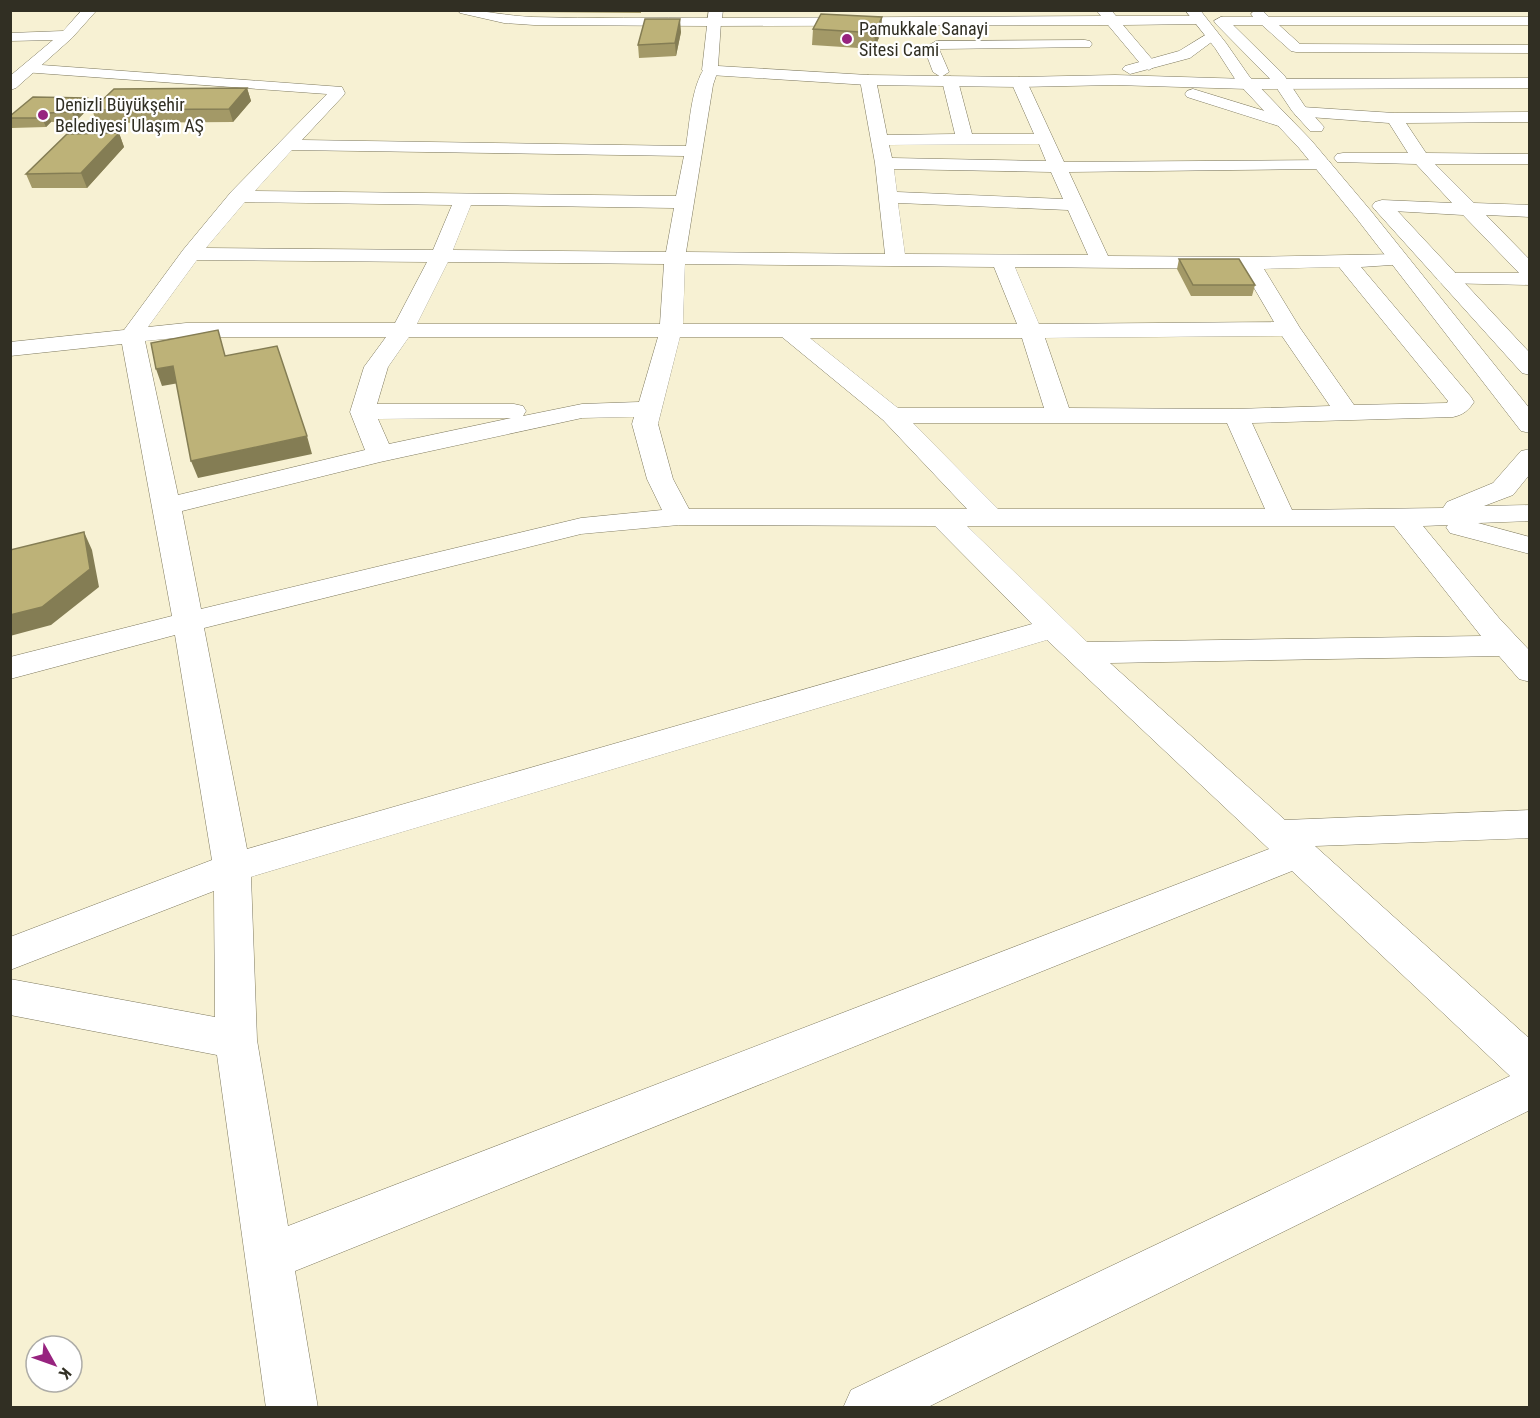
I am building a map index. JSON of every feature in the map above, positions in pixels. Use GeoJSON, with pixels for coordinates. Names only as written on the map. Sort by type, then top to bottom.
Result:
{"type":"FeatureCollection","features":[{"type":"Feature","properties":{"kind":"street"},"geometry":{"type":"LineString","coordinates":[[19,77],[67,35],[90,10]]}},
{"type":"Feature","properties":{"kind":"street"},"geometry":{"type":"LineString","coordinates":[[1368,10],[1380,20]]}},
{"type":"Feature","properties":{"kind":"street"},"geometry":{"type":"LineString","coordinates":[[1481,10],[1493,21]]}},
{"type":"Feature","properties":{"kind":"street"},"geometry":{"type":"LineString","coordinates":[[466,11],[504,20],[534,21],[715,16],[930,16],[1003,21],[1020,16],[1260,16],[1530,21]]}},
{"type":"Feature","properties":{"kind":"street"},"geometry":{"type":"LineString","coordinates":[[679,517],[660,479],[645,424],[671,330],[675,259],[705,85],[710,70],[715,16]]}},
{"type":"Feature","properties":{"kind":"street"},"geometry":{"type":"LineString","coordinates":[[1107,16],[1149,64]]}},
{"type":"Feature","properties":{"kind":"street"},"geometry":{"type":"LineString","coordinates":[[1206,16],[1212,35],[1243,77],[1343,158],[1356,174]]}},
{"type":"Feature","properties":{"kind":"street"},"geometry":{"type":"LineString","coordinates":[[1206,16],[1277,77],[1294,117],[1322,164],[1530,426]]}},
{"type":"Feature","properties":{"kind":"street"},"geometry":{"type":"LineString","coordinates":[[1260,16],[1296,48],[1530,49]]}},
{"type":"Feature","properties":{"kind":"street"},"geometry":{"type":"LineString","coordinates":[[1402,20],[1449,64]]}},
{"type":"Feature","properties":{"kind":"street"},"geometry":{"type":"LineString","coordinates":[[1003,21],[1013,44]]}},
{"type":"Feature","properties":{"kind":"street"},"geometry":{"type":"LineString","coordinates":[[10,37],[67,35]]}},
{"type":"Feature","properties":{"kind":"street"},"geometry":{"type":"LineString","coordinates":[[1118,72],[1177,58],[1200,48],[1212,35]]}},
{"type":"Feature","properties":{"kind":"street"},"geometry":{"type":"LineString","coordinates":[[965,140],[946,76],[931,48],[933,46],[1131,43]]}},
{"type":"Feature","properties":{"kind":"street"},"geometry":{"type":"LineString","coordinates":[[710,70],[868,80],[1118,72],[1243,77]]}},
{"type":"Feature","properties":{"kind":"street"},"geometry":{"type":"LineString","coordinates":[[802,75],[946,76],[1019,82],[1530,72]]}},
{"type":"Feature","properties":{"kind":"street"},"geometry":{"type":"LineString","coordinates":[[19,77],[332,88],[337,93],[238,196],[159,293],[132,335],[167,506],[231,868],[236,1040],[292,1407]]}},
{"type":"Feature","properties":{"kind":"street"},"geometry":{"type":"LineString","coordinates":[[1277,77],[1530,83]]}},
{"type":"Feature","properties":{"kind":"street"},"geometry":{"type":"LineString","coordinates":[[868,80],[885,163],[896,260]]}},
{"type":"Feature","properties":{"kind":"street"},"geometry":{"type":"LineString","coordinates":[[1142,81],[1294,117],[1530,117]]}},
{"type":"Feature","properties":{"kind":"street"},"geometry":{"type":"LineString","coordinates":[[1019,82],[1101,262]]}},
{"type":"Feature","properties":{"kind":"street"},"geometry":{"type":"LineString","coordinates":[[1394,118],[1420,157],[1530,272]]}},
{"type":"Feature","properties":{"kind":"street"},"geometry":{"type":"LineString","coordinates":[[880,140],[1045,139]]}},
{"type":"Feature","properties":{"kind":"street"},"geometry":{"type":"LineString","coordinates":[[287,145],[693,151]]}},
{"type":"Feature","properties":{"kind":"street"},"geometry":{"type":"LineString","coordinates":[[1343,158],[1530,159]]}},
{"type":"Feature","properties":{"kind":"street"},"geometry":{"type":"LineString","coordinates":[[885,163],[1058,167],[1322,164]]}},
{"type":"Feature","properties":{"kind":"street"},"geometry":{"type":"LineString","coordinates":[[1369,190],[1530,369]]}},
{"type":"Feature","properties":{"kind":"street"},"geometry":{"type":"LineString","coordinates":[[238,196],[685,202]]}},
{"type":"Feature","properties":{"kind":"street"},"geometry":{"type":"LineString","coordinates":[[889,197],[1074,206]]}},
{"type":"Feature","properties":{"kind":"street"},"geometry":{"type":"LineString","coordinates":[[380,454],[362,412],[376,367],[403,330],[440,257],[464,199]]}},
{"type":"Feature","properties":{"kind":"street"},"geometry":{"type":"LineString","coordinates":[[1382,206],[1530,211]]}},
{"type":"Feature","properties":{"kind":"street"},"geometry":{"type":"LineString","coordinates":[[190,254],[1250,263],[1400,260]]}},
{"type":"Feature","properties":{"kind":"street"},"geometry":{"type":"LineString","coordinates":[[1002,261],[1031,331],[1059,416]]}},
{"type":"Feature","properties":{"kind":"street"},"geometry":{"type":"LineString","coordinates":[[892,415],[1236,416],[1453,410],[1462,402],[1345,261]]}},
{"type":"Feature","properties":{"kind":"street"},"geometry":{"type":"LineString","coordinates":[[1250,263],[1288,330],[1347,413]]}},
{"type":"Feature","properties":{"kind":"street"},"geometry":{"type":"LineString","coordinates":[[1448,279],[1530,279]]}},
{"type":"Feature","properties":{"kind":"street"},"geometry":{"type":"LineString","coordinates":[[10,349],[186,330],[1288,330]]}},
{"type":"Feature","properties":{"kind":"street"},"geometry":{"type":"LineString","coordinates":[[787,330],[892,415],[989,516]]}},
{"type":"Feature","properties":{"kind":"street"},"geometry":{"type":"LineString","coordinates":[[362,412],[650,409]]}},
{"type":"Feature","properties":{"kind":"street"},"geometry":{"type":"LineString","coordinates":[[167,506],[380,454],[582,411]]}},
{"type":"Feature","properties":{"kind":"street"},"geometry":{"type":"LineString","coordinates":[[1236,416],[1281,517]]}},
{"type":"Feature","properties":{"kind":"street"},"geometry":{"type":"LineString","coordinates":[[1411,518],[1464,506],[1503,489],[1530,457]]}},
{"type":"Feature","properties":{"kind":"street"},"geometry":{"type":"LineString","coordinates":[[10,668],[581,526],[679,517],[1411,518],[1530,513]]}},
{"type":"Feature","properties":{"kind":"street"},"geometry":{"type":"LineString","coordinates":[[943,518],[1080,653],[1288,843],[1522,1051]]}},
{"type":"Feature","properties":{"kind":"street"},"geometry":{"type":"LineString","coordinates":[[1411,518],[1504,537],[1530,546]]}},
{"type":"Feature","properties":{"kind":"street"},"geometry":{"type":"LineString","coordinates":[[1411,518],[1508,646],[1530,671]]}},
{"type":"Feature","properties":{"kind":"street"},"geometry":{"type":"LineString","coordinates":[[10,954],[231,868],[1055,627]]}},
{"type":"Feature","properties":{"kind":"street"},"geometry":{"type":"LineString","coordinates":[[1080,653],[1508,646]]}},
{"type":"Feature","properties":{"kind":"street"},"geometry":{"type":"LineString","coordinates":[[269,1257],[1288,843],[1530,824]]}},
{"type":"Feature","properties":{"kind":"street"},"geometry":{"type":"LineString","coordinates":[[10,996],[236,1040]]}},
{"type":"Feature","properties":{"kind":"street"},"geometry":{"type":"LineString","coordinates":[[869,1407],[1530,1088]]}},
{"type":"Feature","properties":{"kind":"building"},"geometry":{"type":"Polygon","coordinates":[[[821,14],[882,17],[875,33],[813,29],[821,14]]]}},
{"type":"Feature","properties":{"kind":"building"},"geometry":{"type":"Polygon","coordinates":[[[645,19],[680,19],[675,43],[638,45],[645,19]]]}},
{"type":"Feature","properties":{"kind":"building"},"geometry":{"type":"Polygon","coordinates":[[[247,88],[229,109],[92,110],[114,89],[247,88]]]}},
{"type":"Feature","properties":{"kind":"building"},"geometry":{"type":"Polygon","coordinates":[[[33,97],[87,98],[72,112],[48,113],[42,118],[10,118],[33,97]]]}},
{"type":"Feature","properties":{"kind":"building"},"geometry":{"type":"Polygon","coordinates":[[[119,133],[81,173],[26,174],[67,134],[119,133]]]}},
{"type":"Feature","properties":{"kind":"building"},"geometry":{"type":"Polygon","coordinates":[[[1179,259],[1239,259],[1255,285],[1193,285],[1179,259]]]}},
{"type":"Feature","properties":{"kind":"building"},"geometry":{"type":"Polygon","coordinates":[[[218,330],[225,356],[277,346],[307,436],[191,461],[173,366],[156,369],[151,343],[218,330]]]}},
{"type":"Feature","properties":{"kind":"building"},"geometry":{"type":"Polygon","coordinates":[[[84,532],[90,569],[42,607],[10,615],[10,550],[84,532]]]}},
{"type":"Feature","properties":{"kind":"place","name":"Pamukkale Sanayi Sitesi Cami"},"geometry":{"type":"Point","coordinates":[847,39]}},
{"type":"Feature","properties":{"kind":"place","name":"Denizli Büyükşehir Belediyesi Ulaşım AŞ"},"geometry":{"type":"Point","coordinates":[43,115]}}]}
